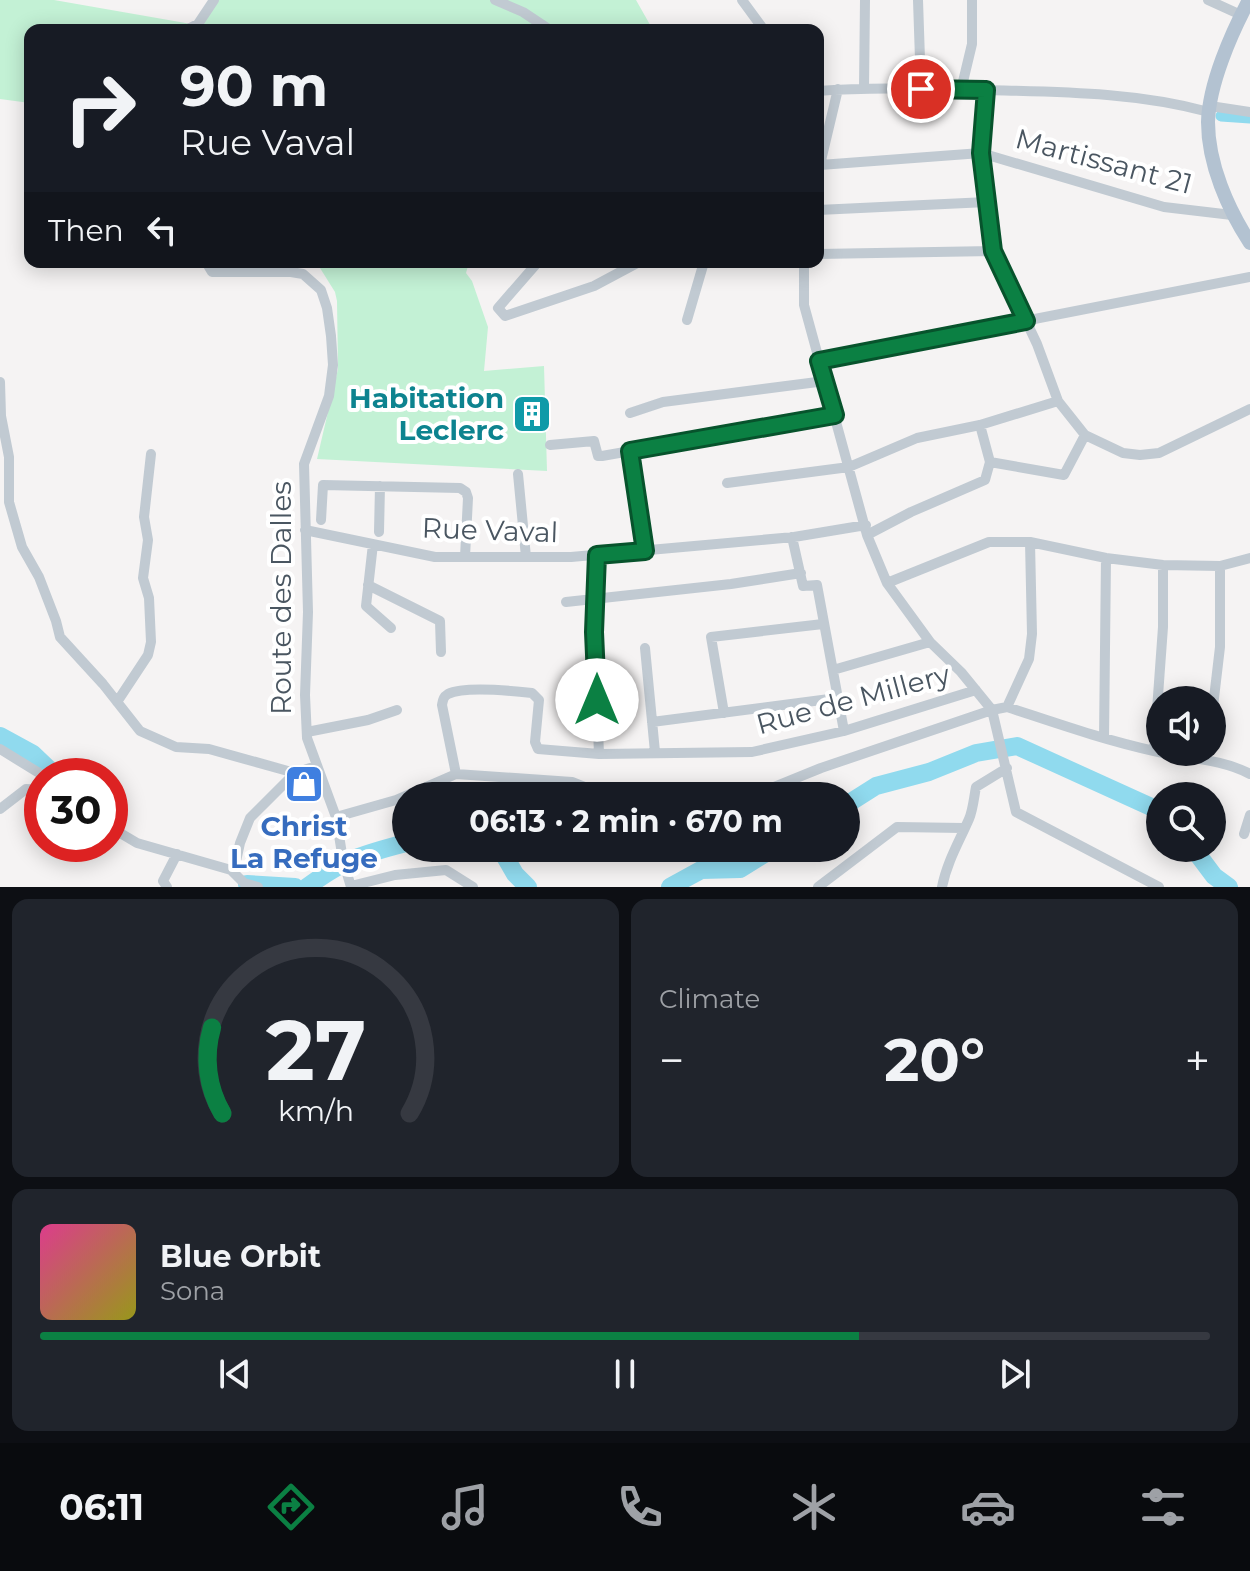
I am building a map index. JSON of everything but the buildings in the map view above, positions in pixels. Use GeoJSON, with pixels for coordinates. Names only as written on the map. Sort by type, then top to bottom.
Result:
{"type":"FeatureCollection","features":[{"type":"Feature","properties":{"kind":"main road"},"geometry":{"type":"LineString","coordinates":[[1249,0],[1222,61],[1210,109],[1210,140],[1232,215],[1250,243]]}},
{"type":"Feature","properties":{"kind":"street"},"geometry":{"type":"LineString","coordinates":[[198,24],[214,0]]}},
{"type":"Feature","properties":{"kind":"street"},"geometry":{"type":"LineString","coordinates":[[495,0],[541,24]]}},
{"type":"Feature","properties":{"kind":"street"},"geometry":{"type":"LineString","coordinates":[[742,0],[760,24]]}},
{"type":"Feature","properties":{"kind":"street"},"geometry":{"type":"LineString","coordinates":[[864,88],[865,0]]}},
{"type":"Feature","properties":{"kind":"street"},"geometry":{"type":"LineString","coordinates":[[918,0],[921,89]]}},
{"type":"Feature","properties":{"kind":"street"},"geometry":{"type":"LineString","coordinates":[[961,90],[972,44],[972,0]]}},
{"type":"Feature","properties":{"kind":"street"},"geometry":{"type":"LineString","coordinates":[[1208,0],[1241,15]]}},
{"type":"Feature","properties":{"kind":"street"},"geometry":{"type":"LineString","coordinates":[[824,90],[864,88],[1084,91],[1250,112]]}},
{"type":"Feature","properties":{"kind":"street"},"geometry":{"type":"LineString","coordinates":[[824,148],[838,89]]}},
{"type":"Feature","properties":{"kind":"street"},"geometry":{"type":"LineString","coordinates":[[986,90],[981,153],[993,251],[1037,344],[1058,401],[1085,435],[1123,453],[1159,453],[1250,409]]}},
{"type":"Feature","properties":{"kind":"street","name":"Martissant 21"},"geometry":{"type":"LineString","coordinates":[[824,169],[981,153],[1164,207],[1232,215]]}},
{"type":"Feature","properties":{"kind":"street"},"geometry":{"type":"LineString","coordinates":[[824,210],[987,202]]}},
{"type":"Feature","properties":{"kind":"street"},"geometry":{"type":"LineString","coordinates":[[824,254],[993,251]]}},
{"type":"Feature","properties":{"kind":"street","name":"Route des Dalles"},"geometry":{"type":"LineString","coordinates":[[210,268],[212,272],[303,274],[321,290],[327,308],[333,365],[329,396],[304,464],[307,732],[316,766],[336,817],[351,886]]}},
{"type":"Feature","properties":{"kind":"street"},"geometry":{"type":"LineString","coordinates":[[533,268],[498,308],[505,316],[594,286],[628,268]]}},
{"type":"Feature","properties":{"kind":"street"},"geometry":{"type":"LineString","coordinates":[[687,320],[702,268]]}},
{"type":"Feature","properties":{"kind":"street"},"geometry":{"type":"LineString","coordinates":[[804,268],[804,305],[866,530],[887,583],[930,642],[992,710],[1016,812],[1159,887]]}},
{"type":"Feature","properties":{"kind":"street"},"geometry":{"type":"LineString","coordinates":[[819,361],[1250,277]]}},
{"type":"Feature","properties":{"kind":"street"},"geometry":{"type":"LineString","coordinates":[[630,413],[663,402],[825,381]]}},
{"type":"Feature","properties":{"kind":"street"},"geometry":{"type":"LineString","coordinates":[[0,382],[1,416],[9,457],[9,502],[22,547],[39,577],[60,637],[140,731],[176,747],[209,749],[295,773]]}},
{"type":"Feature","properties":{"kind":"street"},"geometry":{"type":"LineString","coordinates":[[727,483],[849,467],[917,438],[980,425],[1058,401]]}},
{"type":"Feature","properties":{"kind":"street"},"geometry":{"type":"LineString","coordinates":[[550,445],[594,441],[598,456],[835,415]]}},
{"type":"Feature","properties":{"kind":"street"},"geometry":{"type":"LineString","coordinates":[[980,425],[990,462],[1064,475],[1085,435]]}},
{"type":"Feature","properties":{"kind":"street"},"geometry":{"type":"LineString","coordinates":[[630,451],[645,551]]}},
{"type":"Feature","properties":{"kind":"street"},"geometry":{"type":"LineString","coordinates":[[117,702],[148,655],[151,642],[149,598],[143,578],[148,540],[144,517],[151,454]]}},
{"type":"Feature","properties":{"kind":"street","name":"Rue Vaval"},"geometry":{"type":"LineString","coordinates":[[305,530],[435,557],[597,555],[866,530],[985,480],[990,462]]}},
{"type":"Feature","properties":{"kind":"street"},"geometry":{"type":"LineString","coordinates":[[518,474],[526,557]]}},
{"type":"Feature","properties":{"kind":"street"},"geometry":{"type":"LineString","coordinates":[[321,520],[323,485],[455,487],[466,492],[465,557]]}},
{"type":"Feature","properties":{"kind":"street"},"geometry":{"type":"LineString","coordinates":[[379,532],[380,486]]}},
{"type":"Feature","properties":{"kind":"street"},"geometry":{"type":"LineString","coordinates":[[792,537],[803,586],[817,585],[844,731]]}},
{"type":"Feature","properties":{"kind":"street"},"geometry":{"type":"LineString","coordinates":[[887,583],[989,542],[1030,542],[1106,558],[1163,565],[1220,566],[1250,558]]}},
{"type":"Feature","properties":{"kind":"street"},"geometry":{"type":"LineString","coordinates":[[1007,707],[1029,659],[1032,634],[1030,542]]}},
{"type":"Feature","properties":{"kind":"street"},"geometry":{"type":"LineString","coordinates":[[373,544],[366,606],[391,628]]}},
{"type":"Feature","properties":{"kind":"street"},"geometry":{"type":"LineString","coordinates":[[597,555],[594,632],[599,754]]}},
{"type":"Feature","properties":{"kind":"street"},"geometry":{"type":"LineString","coordinates":[[1104,738],[1106,558]]}},
{"type":"Feature","properties":{"kind":"street"},"geometry":{"type":"LineString","coordinates":[[1159,686],[1163,565]]}},
{"type":"Feature","properties":{"kind":"street"},"geometry":{"type":"LineString","coordinates":[[1215,686],[1220,647],[1220,566]]}},
{"type":"Feature","properties":{"kind":"street"},"geometry":{"type":"LineString","coordinates":[[566,602],[801,573]]}},
{"type":"Feature","properties":{"kind":"street"},"geometry":{"type":"LineString","coordinates":[[368,585],[440,621],[441,652]]}},
{"type":"Feature","properties":{"kind":"street"},"geometry":{"type":"LineString","coordinates":[[724,713],[711,637],[823,624]]}},
{"type":"Feature","properties":{"kind":"street"},"geometry":{"type":"LineString","coordinates":[[833,670],[930,642]]}},
{"type":"Feature","properties":{"kind":"street"},"geometry":{"type":"LineString","coordinates":[[645,648],[655,752]]}},
{"type":"Feature","properties":{"kind":"street","name":"Rue de Millery"},"geometry":{"type":"LineString","coordinates":[[456,774],[442,705],[449,694],[463,691],[532,693],[539,700],[535,742],[538,749],[599,754],[752,752],[844,731],[976,690]]}},
{"type":"Feature","properties":{"kind":"street"},"geometry":{"type":"LineString","coordinates":[[652,722],[837,698]]}},
{"type":"Feature","properties":{"kind":"street"},"geometry":{"type":"LineString","coordinates":[[786,782],[1007,707],[1146,749]]}},
{"type":"Feature","properties":{"kind":"street"},"geometry":{"type":"LineString","coordinates":[[307,732],[368,720],[397,710]]}},
{"type":"Feature","properties":{"kind":"street"},"geometry":{"type":"LineString","coordinates":[[0,749],[24,764]]}},
{"type":"Feature","properties":{"kind":"street"},"geometry":{"type":"LineString","coordinates":[[1226,764],[1250,774]]}},
{"type":"Feature","properties":{"kind":"street"},"geometry":{"type":"LineString","coordinates":[[231,870],[250,818],[295,773],[316,766]]}},
{"type":"Feature","properties":{"kind":"street"},"geometry":{"type":"LineString","coordinates":[[942,887],[963,828],[969,820],[976,787],[1007,768]]}},
{"type":"Feature","properties":{"kind":"street"},"geometry":{"type":"LineString","coordinates":[[336,817],[396,800],[456,774],[572,782]]}},
{"type":"Feature","properties":{"kind":"street"},"geometry":{"type":"LineString","coordinates":[[0,809],[24,791]]}},
{"type":"Feature","properties":{"kind":"street"},"geometry":{"type":"LineString","coordinates":[[1244,834],[1250,815]]}},
{"type":"Feature","properties":{"kind":"street"},"geometry":{"type":"LineString","coordinates":[[818,887],[897,827],[963,828]]}},
{"type":"Feature","properties":{"kind":"street"},"geometry":{"type":"LineString","coordinates":[[128,838],[231,870],[244,883],[258,887]]}},
{"type":"Feature","properties":{"kind":"street"},"geometry":{"type":"LineString","coordinates":[[167,887],[163,881],[177,854]]}},
{"type":"Feature","properties":{"kind":"street"},"geometry":{"type":"LineString","coordinates":[[351,886],[395,875],[446,870],[473,887]]}},
{"type":"Feature","properties":{"kind":"green space"},"geometry":{"type":"Polygon","coordinates":[[[0,0],[54,0],[191,24],[24,24],[24,102],[0,99],[0,0]]]}},
{"type":"Feature","properties":{"kind":"green space"},"geometry":{"type":"Polygon","coordinates":[[[211,0],[636,0],[650,24],[198,24],[211,0]]]}},
{"type":"Feature","properties":{"kind":"green space"},"geometry":{"type":"Polygon","coordinates":[[[320,268],[467,268],[466,273],[472,281],[488,327],[484,371],[544,366],[547,471],[317,459],[338,369],[335,292],[320,268]]]}},
{"type":"Feature","properties":{"kind":"waterway"},"geometry":{"type":"LineString","coordinates":[[1221,116],[1250,118]]}},
{"type":"Feature","properties":{"kind":"waterway"},"geometry":{"type":"LineString","coordinates":[[0,736],[37,758]]}},
{"type":"Feature","properties":{"kind":"waterway"},"geometry":{"type":"LineString","coordinates":[[860,796],[876,786],[929,772],[976,753],[1017,746],[1146,805]]}},
{"type":"Feature","properties":{"kind":"waterway"},"geometry":{"type":"LineString","coordinates":[[307,887],[354,859],[392,847]]}},
{"type":"Feature","properties":{"kind":"waterway"},"geometry":{"type":"LineString","coordinates":[[508,862],[528,887]]}},
{"type":"Feature","properties":{"kind":"waterway"},"geometry":{"type":"LineString","coordinates":[[670,887],[701,870],[740,869],[751,862]]}},
{"type":"Feature","properties":{"kind":"waterway"},"geometry":{"type":"LineString","coordinates":[[1204,862],[1214,876],[1229,887]]}},
{"type":"Feature","properties":{"kind":"waterway"},"geometry":{"type":"LineString","coordinates":[[247,884],[295,887]]}},
{"type":"Feature","properties":{"kind":"place","name":"Habitation Leclerc"},"geometry":{"type":"Point","coordinates":[532,414]}},
{"type":"Feature","properties":{"kind":"place","name":"Christ La Refuge"},"geometry":{"type":"Point","coordinates":[304,784]}},
{"type":"Feature","properties":{"kind":"route"},"geometry":{"type":"LineString","coordinates":[[597,700],[594,632],[597,555],[645,551],[630,451],[835,415],[819,361],[1026,321],[993,251],[981,153],[986,90],[921,89]]}}]}
